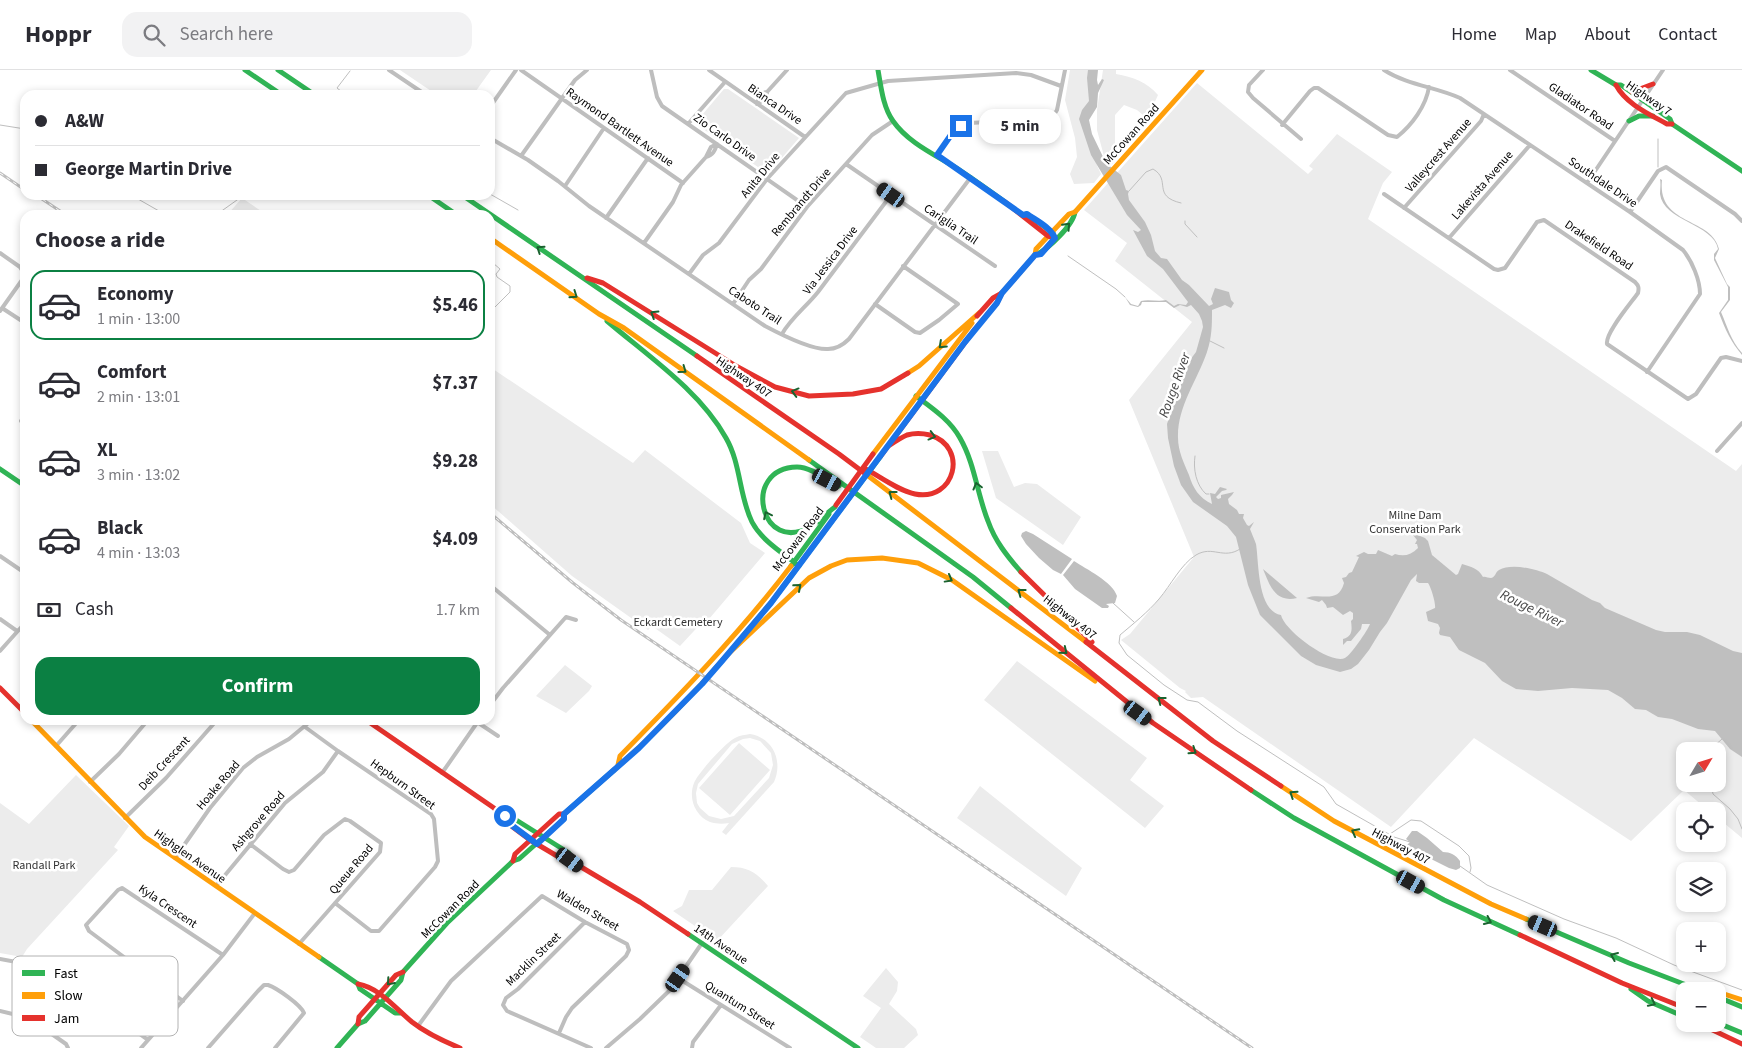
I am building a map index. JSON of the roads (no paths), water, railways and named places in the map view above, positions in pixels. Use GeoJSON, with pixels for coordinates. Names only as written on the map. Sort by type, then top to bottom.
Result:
{"type":"FeatureCollection","features":[{"type":"Feature","properties":{"kind":"main road"},"geometry":{"type":"LineString","coordinates":[[245,70],[275,90]]}},
{"type":"Feature","properties":{"kind":"main road"},"geometry":{"type":"LineString","coordinates":[[278,70],[308,90]]}},
{"type":"Feature","properties":{"kind":"main road"},"geometry":{"type":"LineString","coordinates":[[878,70],[882,98],[893,120],[908,136],[971,177],[1023,215],[1027,214],[1055,238]]}},
{"type":"Feature","properties":{"kind":"main road","name":"McCowan Road"},"geometry":{"type":"LineString","coordinates":[[618,765],[620,756],[691,684],[739,631],[842,509],[975,329],[997,303],[1002,293],[1035,255],[1036,249],[1102,183],[1202,70]]}},
{"type":"Feature","properties":{"kind":"main road","name":"Highway 7"},"geometry":{"type":"LineString","coordinates":[[1591,70],[1632,92],[1670,119],[1672,124]]}},
{"type":"Feature","properties":{"kind":"main road"},"geometry":{"type":"LineString","coordinates":[[1632,92],[1653,84]]}},
{"type":"Feature","properties":{"kind":"main road","name":"Highway 7"},"geometry":{"type":"LineString","coordinates":[[1616,85],[1618,91],[1639,106],[1667,124],[1672,124],[1742,171]]}},
{"type":"Feature","properties":{"kind":"main road"},"geometry":{"type":"LineString","coordinates":[[1629,121],[1639,116],[1655,116]]}},
{"type":"Feature","properties":{"kind":"main road"},"geometry":{"type":"LineString","coordinates":[[435,200],[450,210]]}},
{"type":"Feature","properties":{"kind":"main road","name":"Highway 407"},"geometry":{"type":"LineString","coordinates":[[469,200],[484,210]]}},
{"type":"Feature","properties":{"kind":"main road","name":"McCowan Road"},"geometry":{"type":"LineString","coordinates":[[1035,255],[1041,254],[1074,218],[1075,212]]}},
{"type":"Feature","properties":{"kind":"main road","name":"Highway 407"},"geometry":{"type":"LineString","coordinates":[[495,218],[847,460],[1213,741],[1334,821],[1491,904],[1629,963],[1679,982]]}},
{"type":"Feature","properties":{"kind":"main road"},"geometry":{"type":"LineString","coordinates":[[495,241],[599,314],[624,328],[973,577],[1153,723]]}},
{"type":"Feature","properties":{"kind":"main road"},"geometry":{"type":"LineString","coordinates":[[581,277],[603,283],[736,366],[775,386],[809,396],[853,394],[880,389],[919,366],[979,313]]}},
{"type":"Feature","properties":{"kind":"main road","name":"McCowan Road"},"geometry":{"type":"LineString","coordinates":[[513,861],[515,854],[531,839],[559,814],[564,814],[639,748],[702,684],[771,603],[835,506],[979,313],[993,298],[1002,293]]}},
{"type":"Feature","properties":{"kind":"main road"},"geometry":{"type":"LineString","coordinates":[[599,314],[695,396],[709,412],[728,440],[737,464],[741,486],[752,521],[763,537],[796,564]]}},
{"type":"Feature","properties":{"kind":"main road"},"geometry":{"type":"LineString","coordinates":[[916,396],[946,420],[960,438],[992,532],[1006,554],[1033,584],[1115,665]]}},
{"type":"Feature","properties":{"kind":"main road"},"geometry":{"type":"LineString","coordinates":[[847,460],[907,492],[923,495],[934,494],[945,486],[951,478],[953,455],[946,442],[935,435],[918,433],[905,436],[887,447]]}},
{"type":"Feature","properties":{"kind":"main road"},"geometry":{"type":"LineString","coordinates":[[835,506],[810,527],[786,532],[774,528],[765,514],[762,500],[767,482],[782,469],[799,467],[861,497]]}},
{"type":"Feature","properties":{"kind":"main road"},"geometry":{"type":"LineString","coordinates":[[0,469],[20,483]]}},
{"type":"Feature","properties":{"kind":"main road"},"geometry":{"type":"LineString","coordinates":[[725,657],[798,587],[831,566],[847,560],[882,558],[918,563],[952,580],[1153,723],[1294,818],[1444,900],[1622,983],[1676,1004]]}},
{"type":"Feature","properties":{"kind":"main road"},"geometry":{"type":"LineString","coordinates":[[0,688],[20,708]]}},
{"type":"Feature","properties":{"kind":"main road","name":"Highglen Avenue"},"geometry":{"type":"LineString","coordinates":[[36,725],[145,837],[358,984],[360,989],[383,1001],[394,1013],[400,1013],[436,1037],[460,1048]]}},
{"type":"Feature","properties":{"kind":"main road","name":"14th Avenue"},"geometry":{"type":"LineString","coordinates":[[373,725],[505,816],[513,818],[569,853],[570,860]]}},
{"type":"Feature","properties":{"kind":"main road","name":"McCowan Road"},"geometry":{"type":"LineString","coordinates":[[337,1048],[358,1024],[365,1022],[401,980],[404,972],[447,923],[513,861],[519,859],[544,838],[564,819],[564,814]]}},
{"type":"Feature","properties":{"kind":"main road","name":"14th Avenue"},"geometry":{"type":"LineString","coordinates":[[505,816],[510,824],[537,844],[563,860],[570,860],[640,902],[858,1048]]}},
{"type":"Feature","properties":{"kind":"main road","name":"McCowan Road"},"geometry":{"type":"LineString","coordinates":[[358,1024],[359,1017],[396,975],[404,972]]}},
{"type":"Feature","properties":{"kind":"main road"},"geometry":{"type":"LineString","coordinates":[[1659,974],[1684,982]]}},
{"type":"Feature","properties":{"kind":"main road"},"geometry":{"type":"LineString","coordinates":[[1622,983],[1648,1001],[1676,1013]]}},
{"type":"Feature","properties":{"kind":"main road"},"geometry":{"type":"LineString","coordinates":[[1726,995],[1742,1000]]}},
{"type":"Feature","properties":{"kind":"main road"},"geometry":{"type":"LineString","coordinates":[[1726,1000],[1742,1007]]}},
{"type":"Feature","properties":{"kind":"main road"},"geometry":{"type":"LineString","coordinates":[[1726,1026],[1742,1033]]}},
{"type":"Feature","properties":{"kind":"main road"},"geometry":{"type":"LineString","coordinates":[[1717,1032],[1742,1044]]}},
{"type":"Feature","properties":{"kind":"street"},"geometry":{"type":"LineString","coordinates":[[390,70],[419,90]]}},
{"type":"Feature","properties":{"kind":"street"},"geometry":{"type":"LineString","coordinates":[[495,100],[516,70]]}},
{"type":"Feature","properties":{"kind":"street","name":"Raymond Bartlett Avenue"},"geometry":{"type":"LineString","coordinates":[[521,70],[683,183]]}},
{"type":"Feature","properties":{"kind":"street"},"geometry":{"type":"LineString","coordinates":[[521,156],[578,75],[587,70]]}},
{"type":"Feature","properties":{"kind":"street","name":"Zio Carlo Drive"},"geometry":{"type":"LineString","coordinates":[[651,70],[659,101],[666,109],[807,207]]}},
{"type":"Feature","properties":{"kind":"street","name":"Bianca Drive"},"geometry":{"type":"LineString","coordinates":[[709,70],[805,137]]}},
{"type":"Feature","properties":{"kind":"street"},"geometry":{"type":"LineString","coordinates":[[757,104],[767,96],[767,92],[787,70]]}},
{"type":"Feature","properties":{"kind":"street"},"geometry":{"type":"LineString","coordinates":[[937,155],[955,129],[969,123],[1008,121],[1040,132],[1044,131],[1056,113],[1065,70]]}},
{"type":"Feature","properties":{"kind":"street"},"geometry":{"type":"LineString","coordinates":[[1263,70],[1248,85],[1248,92],[1282,125],[1301,140]]}},
{"type":"Feature","properties":{"kind":"street","name":"Southdale Drive"},"geometry":{"type":"LineString","coordinates":[[1384,70],[1460,98],[1630,212],[1683,250],[1688,256],[1700,286],[1700,294],[1647,372]]}},
{"type":"Feature","properties":{"kind":"street","name":"Gladiator Road"},"geometry":{"type":"LineString","coordinates":[[1510,70],[1615,141]]}},
{"type":"Feature","properties":{"kind":"street"},"geometry":{"type":"LineString","coordinates":[[1587,183],[1663,70]]}},
{"type":"Feature","properties":{"kind":"street"},"geometry":{"type":"LineString","coordinates":[[880,83],[898,80],[1016,73],[1031,75],[1061,86]]}},
{"type":"Feature","properties":{"kind":"street"},"geometry":{"type":"LineString","coordinates":[[688,124],[725,82]]}},
{"type":"Feature","properties":{"kind":"street","name":"Anita Drive"},"geometry":{"type":"LineString","coordinates":[[689,274],[703,255],[719,243],[767,179],[840,98],[851,92],[880,83]]}},
{"type":"Feature","properties":{"kind":"street"},"geometry":{"type":"LineString","coordinates":[[1282,125],[1310,91],[1318,88],[1388,135],[1397,137],[1420,111],[1426,100],[1429,87]]}},
{"type":"Feature","properties":{"kind":"street","name":"Valleycrest Avenue"},"geometry":{"type":"LineString","coordinates":[[1404,208],[1481,122],[1484,114]]}},
{"type":"Feature","properties":{"kind":"street","name":"Rembrandt Drive"},"geometry":{"type":"LineString","coordinates":[[733,304],[749,280],[761,269],[807,207],[872,135],[893,120]]}},
{"type":"Feature","properties":{"kind":"street"},"geometry":{"type":"LineString","coordinates":[[565,186],[604,128]]}},
{"type":"Feature","properties":{"kind":"street","name":"Caboto Trail"},"geometry":{"type":"LineString","coordinates":[[495,141],[565,186],[606,218],[765,326],[822,349],[837,347],[849,339],[971,177]]}},
{"type":"Feature","properties":{"kind":"street"},"geometry":{"type":"LineString","coordinates":[[644,243],[683,183],[706,157],[711,155],[717,144]]}},
{"type":"Feature","properties":{"kind":"street","name":"Lakevista Avenue"},"geometry":{"type":"LineString","coordinates":[[1448,238],[1530,145]]}},
{"type":"Feature","properties":{"kind":"street"},"geometry":{"type":"LineString","coordinates":[[606,218],[648,158]]}},
{"type":"Feature","properties":{"kind":"street","name":"Cariglia Trail"},"geometry":{"type":"LineString","coordinates":[[846,164],[995,266]]}},
{"type":"Feature","properties":{"kind":"street"},"geometry":{"type":"LineString","coordinates":[[1630,212],[1658,171],[1666,167],[1735,214],[1742,221]]}},
{"type":"Feature","properties":{"kind":"street","name":"Drakefield Road"},"geometry":{"type":"LineString","coordinates":[[1384,194],[1498,270],[1504,268],[1537,222],[1544,220],[1558,228],[1638,285],[1638,293],[1606,340],[1607,344],[1688,399],[1696,394],[1721,358],[1726,357],[1742,361]]}},
{"type":"Feature","properties":{"kind":"street","name":"Via Jessica Drive"},"geometry":{"type":"LineString","coordinates":[[782,334],[792,319],[808,305],[891,195]]}},
{"type":"Feature","properties":{"kind":"street"},"geometry":{"type":"LineString","coordinates":[[0,253],[20,267]]}},
{"type":"Feature","properties":{"kind":"street"},"geometry":{"type":"LineString","coordinates":[[875,304],[915,332],[920,333],[940,320],[958,304],[903,266]]}},
{"type":"Feature","properties":{"kind":"street"},"geometry":{"type":"LineString","coordinates":[[20,283],[1,309],[20,320]]}},
{"type":"Feature","properties":{"kind":"street"},"geometry":{"type":"LineString","coordinates":[[1717,451],[1742,423]]}},
{"type":"Feature","properties":{"kind":"street"},"geometry":{"type":"LineString","coordinates":[[0,556],[20,570]]}},
{"type":"Feature","properties":{"kind":"street"},"geometry":{"type":"LineString","coordinates":[[495,589],[550,635]]}},
{"type":"Feature","properties":{"kind":"street"},"geometry":{"type":"LineString","coordinates":[[495,698],[566,618],[576,620]]}},
{"type":"Feature","properties":{"kind":"street"},"geometry":{"type":"LineString","coordinates":[[0,619],[18,631]]}},
{"type":"Feature","properties":{"kind":"street"},"geometry":{"type":"LineString","coordinates":[[0,651],[20,629]]}},
{"type":"Feature","properties":{"kind":"street"},"geometry":{"type":"LineString","coordinates":[[56,746],[75,725]]}},
{"type":"Feature","properties":{"kind":"street"},"geometry":{"type":"LineString","coordinates":[[90,782],[119,754],[144,725]]}},
{"type":"Feature","properties":{"kind":"street","name":"Deib Crescent"},"geometry":{"type":"LineString","coordinates":[[125,818],[166,778],[213,725]]}},
{"type":"Feature","properties":{"kind":"street"},"geometry":{"type":"LineString","coordinates":[[442,773],[474,725]]}},
{"type":"Feature","properties":{"kind":"street"},"geometry":{"type":"LineString","coordinates":[[483,725],[498,736]]}},
{"type":"Feature","properties":{"kind":"street","name":"Hepburn Street"},"geometry":{"type":"LineString","coordinates":[[305,727],[431,814],[434,819],[438,861],[436,867],[379,931],[371,931],[335,903]]}},
{"type":"Feature","properties":{"kind":"street","name":"Hoake Road"},"geometry":{"type":"LineString","coordinates":[[175,858],[210,808],[244,768],[250,762],[289,739],[305,727]]}},
{"type":"Feature","properties":{"kind":"street","name":"Ashgrove Road"},"geometry":{"type":"LineString","coordinates":[[216,886],[285,803],[323,772],[338,751]]}},
{"type":"Feature","properties":{"kind":"street","name":"Queue Road"},"geometry":{"type":"LineString","coordinates":[[250,844],[289,872],[294,870],[324,835],[345,819],[381,843],[382,849],[299,944]]}},
{"type":"Feature","properties":{"kind":"street","name":"Kyla Crescent"},"geometry":{"type":"LineString","coordinates":[[122,956],[89,932],[86,925],[122,888],[223,956]]}},
{"type":"Feature","properties":{"kind":"street","name":"Walden Street"},"geometry":{"type":"LineString","coordinates":[[418,1026],[451,982],[542,896],[627,944],[630,950],[572,1008],[559,1033]]}},
{"type":"Feature","properties":{"kind":"street"},"geometry":{"type":"LineString","coordinates":[[178,1005],[223,956],[254,913]]}},
{"type":"Feature","properties":{"kind":"street","name":"Macklin Street"},"geometry":{"type":"LineString","coordinates":[[585,922],[530,978],[506,998],[503,1005],[507,1011],[590,1048]]}},
{"type":"Feature","properties":{"kind":"street"},"geometry":{"type":"LineString","coordinates":[[606,1048],[664,997],[702,943]]}},
{"type":"Feature","properties":{"kind":"street","name":"Quantum Street"},"geometry":{"type":"LineString","coordinates":[[678,978],[790,1048]]}},
{"type":"Feature","properties":{"kind":"street"},"geometry":{"type":"LineString","coordinates":[[208,1048],[258,991],[264,985],[268,985],[304,1011],[304,1014],[275,1048]]}},
{"type":"Feature","properties":{"kind":"street","name":"Kyla Crescent"},"geometry":{"type":"LineString","coordinates":[[178,997],[182,1000]]}},
{"type":"Feature","properties":{"kind":"street"},"geometry":{"type":"LineString","coordinates":[[692,1048],[693,1042],[721,1005]]}},
{"type":"Feature","properties":{"kind":"street"},"geometry":{"type":"LineString","coordinates":[[55,1036],[66,1044],[68,1048]]}},
{"type":"Feature","properties":{"kind":"street"},"geometry":{"type":"LineString","coordinates":[[142,1036],[148,1040]]}},
{"type":"Feature","properties":{"kind":"street"},"geometry":{"type":"LineString","coordinates":[[141,1048],[151,1036]]}},
{"type":"Feature","properties":{"kind":"water","name":"Rouge River"},"geometry":{"type":"Polygon","coordinates":[[[1088,70],[1098,70],[1098,85],[1102,79],[1104,80],[1098,93],[1097,107],[1089,120],[1092,134],[1106,163],[1121,175],[1126,190],[1129,191],[1129,200],[1145,222],[1155,251],[1161,258],[1167,259],[1182,280],[1209,306],[1213,304],[1211,299],[1215,288],[1229,292],[1234,303],[1231,308],[1225,305],[1212,310],[1209,347],[1184,405],[1179,427],[1178,443],[1191,480],[1200,496],[1212,504],[1210,493],[1215,494],[1220,487],[1227,489],[1216,497],[1218,499],[1221,498],[1221,495],[1234,492],[1228,499],[1229,504],[1239,514],[1244,514],[1243,518],[1247,525],[1249,526],[1254,522],[1250,529],[1256,544],[1263,596],[1273,612],[1281,615],[1290,629],[1309,645],[1329,656],[1338,659],[1345,658],[1351,653],[1370,624],[1362,624],[1361,629],[1351,641],[1347,641],[1343,645],[1343,639],[1349,636],[1351,632],[1353,613],[1350,611],[1343,615],[1333,607],[1327,608],[1322,600],[1319,602],[1306,598],[1338,594],[1344,583],[1342,578],[1352,572],[1359,557],[1356,556],[1364,552],[1376,554],[1378,550],[1392,556],[1395,554],[1407,555],[1418,548],[1417,544],[1415,544],[1417,540],[1413,535],[1415,534],[1428,541],[1432,555],[1456,575],[1462,564],[1477,570],[1483,577],[1490,578],[1494,577],[1499,570],[1504,568],[1523,567],[1537,570],[1600,603],[1605,608],[1656,630],[1687,632],[1700,635],[1733,651],[1742,653],[1742,757],[1730,749],[1715,731],[1698,729],[1672,719],[1658,717],[1646,710],[1635,709],[1622,698],[1608,690],[1572,688],[1538,691],[1516,689],[1502,681],[1485,663],[1459,650],[1450,637],[1440,635],[1438,624],[1428,621],[1426,612],[1435,608],[1430,588],[1428,583],[1416,581],[1417,574],[1411,580],[1387,623],[1358,664],[1351,669],[1340,672],[1316,665],[1301,656],[1260,615],[1248,585],[1236,537],[1227,526],[1193,502],[1181,485],[1174,466],[1167,424],[1172,409],[1171,402],[1174,403],[1190,360],[1196,352],[1203,327],[1202,321],[1191,305],[1187,307],[1180,305],[1174,308],[1166,302],[1142,302],[1138,307],[1130,305],[1125,297],[1131,304],[1138,306],[1141,301],[1144,300],[1166,300],[1174,306],[1178,304],[1186,305],[1188,302],[1163,269],[1147,256],[1133,230],[1138,232],[1141,230],[1127,215],[1091,155],[1079,119],[1082,110],[1089,101],[1088,70]]]}},
{"type":"Feature","properties":{"kind":"water"},"geometry":{"type":"Polygon","coordinates":[[[1660,179],[1662,180],[1663,195],[1668,206],[1676,214],[1706,231],[1714,239],[1719,249],[1715,258],[1730,287],[1730,300],[1721,312],[1732,338],[1742,355],[1729,335],[1719,313],[1728,300],[1728,287],[1714,260],[1714,254],[1718,249],[1708,234],[1679,217],[1663,203],[1660,194],[1660,179]]]}},
{"type":"Feature","properties":{"kind":"water"},"geometry":{"type":"Polygon","coordinates":[[[1026,531],[1072,559],[1061,574],[1039,558],[1026,544],[1021,536],[1026,531]]]}},
{"type":"Feature","properties":{"kind":"water"},"geometry":{"type":"Polygon","coordinates":[[[1074,561],[1110,586],[1117,596],[1115,603],[1106,604],[1109,606],[1108,608],[1102,608],[1075,589],[1063,575],[1074,561]]]}},
{"type":"Feature","properties":{"kind":"water"},"geometry":{"type":"Polygon","coordinates":[[[1263,569],[1297,598],[1290,599],[1278,596],[1271,587],[1263,569]]]}},
{"type":"Feature","properties":{"kind":"water"},"geometry":{"type":"Polygon","coordinates":[[[1412,831],[1417,831],[1443,852],[1455,856],[1460,861],[1460,868],[1456,870],[1449,868],[1409,848],[1407,845],[1410,842],[1406,839],[1412,831]]]}},
{"type":"Feature","properties":{"kind":"waterway"},"geometry":{"type":"LineString","coordinates":[[340,90],[337,88],[350,71]]}},
{"type":"Feature","properties":{"kind":"waterway"},"geometry":{"type":"LineString","coordinates":[[0,125],[20,128]]}},
{"type":"Feature","properties":{"kind":"waterway"},"geometry":{"type":"LineString","coordinates":[[1658,139],[1658,167]]}},
{"type":"Feature","properties":{"kind":"waterway"},"geometry":{"type":"LineString","coordinates":[[1129,191],[1146,172],[1153,169],[1161,178],[1164,192],[1167,196],[1181,203]]}},
{"type":"Feature","properties":{"kind":"waterway"},"geometry":{"type":"LineString","coordinates":[[495,197],[518,210]]}},
{"type":"Feature","properties":{"kind":"waterway"},"geometry":{"type":"LineString","coordinates":[[140,200],[157,210]]}},
{"type":"Feature","properties":{"kind":"waterway"},"geometry":{"type":"LineString","coordinates":[[223,210],[237,200]]}},
{"type":"Feature","properties":{"kind":"waterway"},"geometry":{"type":"LineString","coordinates":[[1185,221],[1185,224],[1197,237]]}},
{"type":"Feature","properties":{"kind":"waterway"},"geometry":{"type":"LineString","coordinates":[[1068,256],[1125,297]]}},
{"type":"Feature","properties":{"kind":"waterway"},"geometry":{"type":"LineString","coordinates":[[495,265],[500,269],[496,274],[497,277],[510,286],[510,292],[495,307]]}},
{"type":"Feature","properties":{"kind":"waterway"},"geometry":{"type":"LineString","coordinates":[[1210,341],[1224,348]]}},
{"type":"Feature","properties":{"kind":"waterway"},"geometry":{"type":"LineString","coordinates":[[1195,456],[1194,466],[1198,481],[1206,494],[1209,494]]}},
{"type":"Feature","properties":{"kind":"waterway"},"geometry":{"type":"LineString","coordinates":[[1240,549],[1228,553],[1208,551],[1196,555],[1181,569],[1155,604],[1120,635],[1119,643],[1127,655],[1164,685],[1187,700],[1198,702],[1237,731],[1324,787],[1336,804],[1394,837],[1410,842]]}},
{"type":"Feature","properties":{"kind":"waterway"},"geometry":{"type":"LineString","coordinates":[[1113,603],[1134,622]]}},
{"type":"Feature","properties":{"kind":"waterway"},"geometry":{"type":"LineString","coordinates":[[1719,742],[1722,739]]}},
{"type":"Feature","properties":{"kind":"waterway"},"geometry":{"type":"LineString","coordinates":[[1713,792],[1738,819],[1742,829]]}},
{"type":"Feature","properties":{"kind":"waterway"},"geometry":{"type":"LineString","coordinates":[[1390,834],[1411,820],[1421,821],[1459,846],[1469,856],[1470,872]]}},
{"type":"Feature","properties":{"kind":"waterway"},"geometry":{"type":"LineString","coordinates":[[1460,866],[1487,885],[1564,919],[1616,938],[1674,965],[1742,990]]}},
{"type":"Feature","properties":{"kind":"railway"},"geometry":{"type":"LineString","coordinates":[[0,173],[20,187]]}},
{"type":"Feature","properties":{"kind":"railway"},"geometry":{"type":"LineString","coordinates":[[44,200],[58,210]]}},
{"type":"Feature","properties":{"kind":"railway"},"geometry":{"type":"LineString","coordinates":[[495,517],[573,583],[621,620],[1252,1048]]}},
{"type":"Feature","properties":{"kind":"park label","name":"Milne Dam Conservation Park"},"geometry":{"type":"Point","coordinates":[1415,522]}},
{"type":"Feature","properties":{"kind":"park label","name":"Eckardt Cemetery"},"geometry":{"type":"Point","coordinates":[678,622]}},
{"type":"Feature","properties":{"kind":"park label","name":"Randall Park"},"geometry":{"type":"Point","coordinates":[44,865]}}]}
